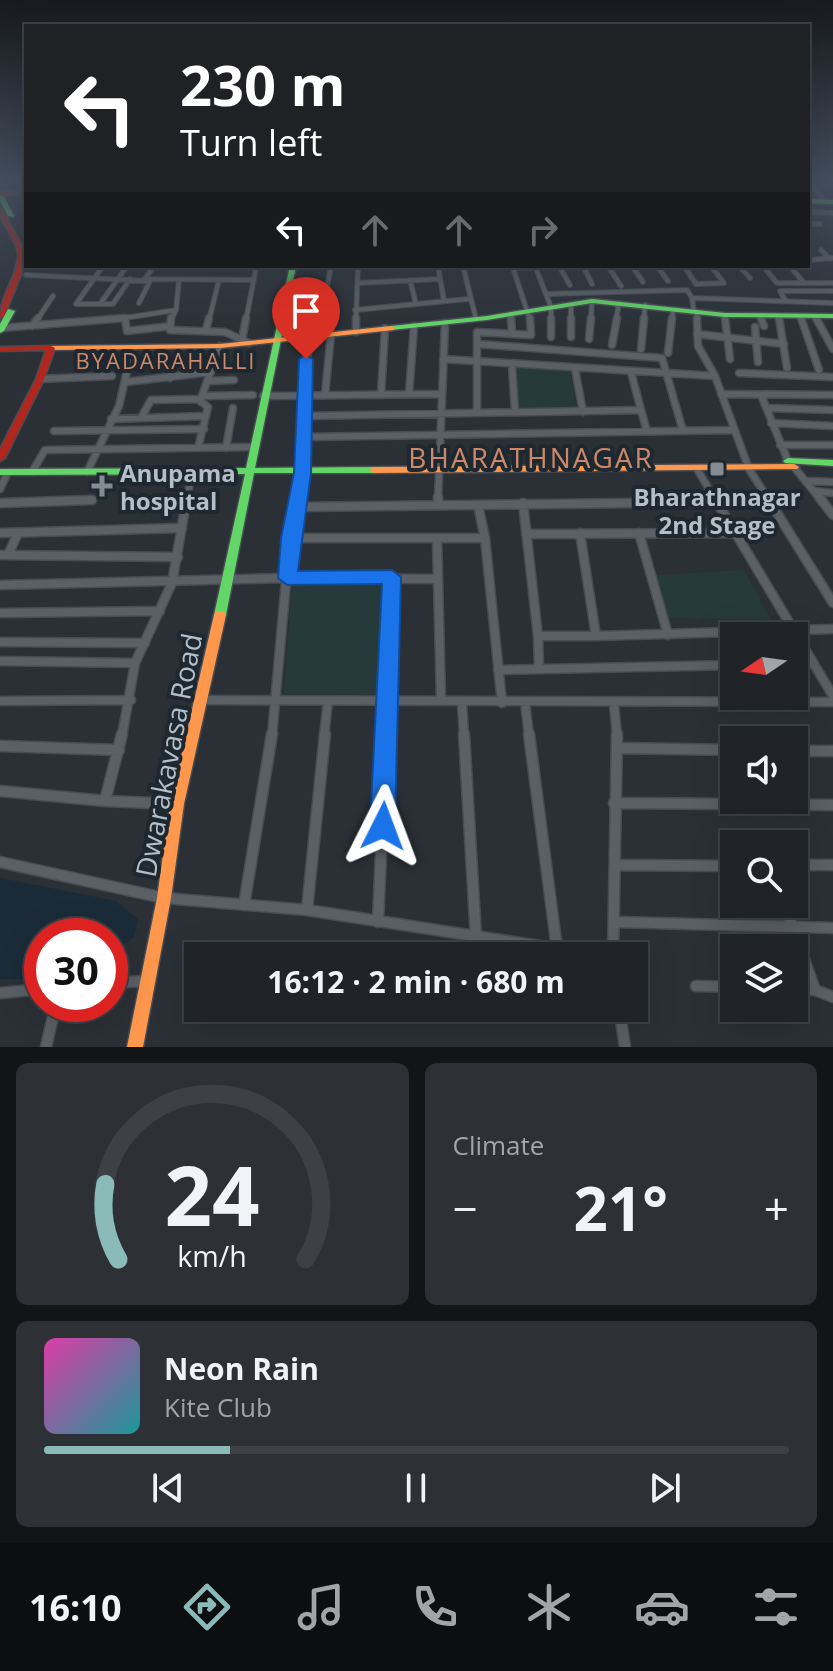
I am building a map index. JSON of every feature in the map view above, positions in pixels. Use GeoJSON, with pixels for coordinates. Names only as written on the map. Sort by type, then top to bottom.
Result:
{"type":"FeatureCollection","features":[{"type":"Feature","properties":{"kind":"street"},"geometry":{"type":"LineString","coordinates":[[1,325],[21,266],[22,252],[10,231]]}},
{"type":"Feature","properties":{"kind":"street"},"geometry":{"type":"LineString","coordinates":[[821,250],[832,259]]}},
{"type":"Feature","properties":{"kind":"street"},"geometry":{"type":"LineString","coordinates":[[810,260],[832,259]]}},
{"type":"Feature","properties":{"kind":"street"},"geometry":{"type":"LineString","coordinates":[[101,268],[76,304],[113,304],[130,279]]}},
{"type":"Feature","properties":{"kind":"street"},"geometry":{"type":"LineString","coordinates":[[100,304],[126,268]]}},
{"type":"Feature","properties":{"kind":"street"},"geometry":{"type":"LineString","coordinates":[[145,279],[153,268]]}},
{"type":"Feature","properties":{"kind":"street"},"geometry":{"type":"LineString","coordinates":[[246,342],[256,268]]}},
{"type":"Feature","properties":{"kind":"street","name":"Dwarakavasa Road"},"geometry":{"type":"LineString","coordinates":[[135,1047],[145,981],[164,898],[177,804],[229,581],[253,447],[258,396],[277,340],[293,268]]}},
{"type":"Feature","properties":{"kind":"street"},"geometry":{"type":"LineString","coordinates":[[322,313],[331,268]]}},
{"type":"Feature","properties":{"kind":"street"},"geometry":{"type":"LineString","coordinates":[[356,332],[358,268]]}},
{"type":"Feature","properties":{"kind":"street"},"geometry":{"type":"LineString","coordinates":[[438,268],[444,301]]}},
{"type":"Feature","properties":{"kind":"street"},"geometry":{"type":"LineString","coordinates":[[463,268],[468,299],[492,332]]}},
{"type":"Feature","properties":{"kind":"street"},"geometry":{"type":"LineString","coordinates":[[477,413],[477,332],[531,335],[529,311],[512,268]]}},
{"type":"Feature","properties":{"kind":"street"},"geometry":{"type":"LineString","coordinates":[[535,268],[551,307],[551,337]]}},
{"type":"Feature","properties":{"kind":"street"},"geometry":{"type":"LineString","coordinates":[[561,268],[570,285]]}},
{"type":"Feature","properties":{"kind":"street"},"geometry":{"type":"LineString","coordinates":[[584,268],[592,284]]}},
{"type":"Feature","properties":{"kind":"street"},"geometry":{"type":"LineString","coordinates":[[609,268],[621,286]]}},
{"type":"Feature","properties":{"kind":"street"},"geometry":{"type":"LineString","coordinates":[[633,268],[643,282]]}},
{"type":"Feature","properties":{"kind":"street"},"geometry":{"type":"LineString","coordinates":[[658,268],[668,281]]}},
{"type":"Feature","properties":{"kind":"street"},"geometry":{"type":"LineString","coordinates":[[685,268],[696,284],[724,283],[713,268]]}},
{"type":"Feature","properties":{"kind":"street"},"geometry":{"type":"LineString","coordinates":[[741,268],[750,278]]}},
{"type":"Feature","properties":{"kind":"street"},"geometry":{"type":"LineString","coordinates":[[765,268],[777,283],[833,283]]}},
{"type":"Feature","properties":{"kind":"street"},"geometry":{"type":"LineString","coordinates":[[792,268],[804,283]]}},
{"type":"Feature","properties":{"kind":"street"},"geometry":{"type":"LineString","coordinates":[[1,325],[27,270],[93,279],[253,280]]}},
{"type":"Feature","properties":{"kind":"street"},"geometry":{"type":"LineString","coordinates":[[139,303],[150,281],[145,279]]}},
{"type":"Feature","properties":{"kind":"street"},"geometry":{"type":"LineString","coordinates":[[358,283],[440,279]]}},
{"type":"Feature","properties":{"kind":"street"},"geometry":{"type":"LineString","coordinates":[[171,346],[171,314],[176,310],[179,280]]}},
{"type":"Feature","properties":{"kind":"street"},"geometry":{"type":"LineString","coordinates":[[206,330],[219,280]]}},
{"type":"Feature","properties":{"kind":"street"},"geometry":{"type":"LineString","coordinates":[[410,280],[416,304]]}},
{"type":"Feature","properties":{"kind":"street"},"geometry":{"type":"LineString","coordinates":[[546,294],[687,290],[696,313],[700,350],[715,376],[749,469],[833,603]]}},
{"type":"Feature","properties":{"kind":"street"},"geometry":{"type":"LineString","coordinates":[[785,300],[780,291],[833,291]]}},
{"type":"Feature","properties":{"kind":"street"},"geometry":{"type":"LineString","coordinates":[[32,326],[53,296]]}},
{"type":"Feature","properties":{"kind":"street"},"geometry":{"type":"LineString","coordinates":[[692,298],[833,303]]}},
{"type":"Feature","properties":{"kind":"street"},"geometry":{"type":"LineString","coordinates":[[355,310],[468,299]]}},
{"type":"Feature","properties":{"kind":"street"},"geometry":{"type":"LineString","coordinates":[[589,339],[592,301]]}},
{"type":"Feature","properties":{"kind":"street"},"geometry":{"type":"LineString","coordinates":[[0,349],[222,346],[481,319],[592,301],[763,321],[779,316],[833,317]]}},
{"type":"Feature","properties":{"kind":"street"},"geometry":{"type":"LineString","coordinates":[[612,345],[619,303]]}},
{"type":"Feature","properties":{"kind":"street"},"geometry":{"type":"LineString","coordinates":[[571,305],[571,337]]}},
{"type":"Feature","properties":{"kind":"street"},"geometry":{"type":"LineString","coordinates":[[641,349],[645,305]]}},
{"type":"Feature","properties":{"kind":"street"},"geometry":{"type":"LineString","coordinates":[[1,325],[32,326],[176,310]]}},
{"type":"Feature","properties":{"kind":"street"},"geometry":{"type":"LineString","coordinates":[[668,353],[673,310]]}},
{"type":"Feature","properties":{"kind":"street"},"geometry":{"type":"LineString","coordinates":[[511,314],[512,334]]}},
{"type":"Feature","properties":{"kind":"street"},"geometry":{"type":"LineString","coordinates":[[725,315],[730,359]]}},
{"type":"Feature","properties":{"kind":"street"},"geometry":{"type":"LineString","coordinates":[[779,316],[787,368]]}},
{"type":"Feature","properties":{"kind":"street"},"geometry":{"type":"LineString","coordinates":[[800,316],[819,370]]}},
{"type":"Feature","properties":{"kind":"street"},"geometry":{"type":"LineString","coordinates":[[815,316],[833,349]]}},
{"type":"Feature","properties":{"kind":"street"},"geometry":{"type":"LineString","coordinates":[[125,317],[126,330],[206,330],[229,334],[246,342]]}},
{"type":"Feature","properties":{"kind":"street"},"geometry":{"type":"LineString","coordinates":[[438,504],[438,433],[445,323]]}},
{"type":"Feature","properties":{"kind":"street"},"geometry":{"type":"LineString","coordinates":[[409,394],[414,326]]}},
{"type":"Feature","properties":{"kind":"street"},"geometry":{"type":"LineString","coordinates":[[755,327],[758,362]]}},
{"type":"Feature","properties":{"kind":"street"},"geometry":{"type":"LineString","coordinates":[[381,395],[385,328]]}},
{"type":"Feature","properties":{"kind":"street"},"geometry":{"type":"LineString","coordinates":[[202,398],[229,334]]}},
{"type":"Feature","properties":{"kind":"street"},"geometry":{"type":"LineString","coordinates":[[325,395],[331,334]]}},
{"type":"Feature","properties":{"kind":"street"},"geometry":{"type":"LineString","coordinates":[[697,334],[784,344]]}},
{"type":"Feature","properties":{"kind":"street"},"geometry":{"type":"LineString","coordinates":[[244,905],[278,700],[290,538],[302,473],[306,416],[303,381],[310,337]]}},
{"type":"Feature","properties":{"kind":"street"},"geometry":{"type":"LineString","coordinates":[[477,344],[662,358],[683,431]]}},
{"type":"Feature","properties":{"kind":"street"},"geometry":{"type":"LineString","coordinates":[[0,458],[40,379],[51,348]]}},
{"type":"Feature","properties":{"kind":"street"},"geometry":{"type":"LineString","coordinates":[[87,472],[126,382],[132,349]]}},
{"type":"Feature","properties":{"kind":"street"},"geometry":{"type":"LineString","coordinates":[[443,359],[715,376]]}},
{"type":"Feature","properties":{"kind":"street"},"geometry":{"type":"LineString","coordinates":[[170,378],[172,363]]}},
{"type":"Feature","properties":{"kind":"street"},"geometry":{"type":"LineString","coordinates":[[512,365],[515,412]]}},
{"type":"Feature","properties":{"kind":"street"},"geometry":{"type":"LineString","coordinates":[[575,369],[583,412]]}},
{"type":"Feature","properties":{"kind":"street"},"geometry":{"type":"LineString","coordinates":[[126,382],[211,372]]}},
{"type":"Feature","properties":{"kind":"street"},"geometry":{"type":"LineString","coordinates":[[631,372],[647,431]]}},
{"type":"Feature","properties":{"kind":"street"},"geometry":{"type":"LineString","coordinates":[[739,373],[830,377],[833,386]]}},
{"type":"Feature","properties":{"kind":"street"},"geometry":{"type":"LineString","coordinates":[[40,379],[112,376]]}},
{"type":"Feature","properties":{"kind":"street"},"geometry":{"type":"LineString","coordinates":[[208,381],[234,380]]}},
{"type":"Feature","properties":{"kind":"street"},"geometry":{"type":"LineString","coordinates":[[141,418],[151,400],[440,394]]}},
{"type":"Feature","properties":{"kind":"street"},"geometry":{"type":"LineString","coordinates":[[721,394],[833,395]]}},
{"type":"Feature","properties":{"kind":"street"},"geometry":{"type":"LineString","coordinates":[[761,395],[780,445],[791,464],[833,515]]}},
{"type":"Feature","properties":{"kind":"street"},"geometry":{"type":"LineString","coordinates":[[198,448],[208,407],[202,398]]}},
{"type":"Feature","properties":{"kind":"street"},"geometry":{"type":"LineString","coordinates":[[226,448],[233,408]]}},
{"type":"Feature","properties":{"kind":"street"},"geometry":{"type":"LineString","coordinates":[[766,408],[833,410]]}},
{"type":"Feature","properties":{"kind":"street"},"geometry":{"type":"LineString","coordinates":[[306,416],[641,410]]}},
{"type":"Feature","properties":{"kind":"street"},"geometry":{"type":"LineString","coordinates":[[111,419],[206,416]]}},
{"type":"Feature","properties":{"kind":"street"},"geometry":{"type":"LineString","coordinates":[[771,423],[833,426]]}},
{"type":"Feature","properties":{"kind":"street"},"geometry":{"type":"LineString","coordinates":[[54,431],[204,429]]}},
{"type":"Feature","properties":{"kind":"street"},"geometry":{"type":"LineString","coordinates":[[305,437],[734,430]]}},
{"type":"Feature","properties":{"kind":"street"},"geometry":{"type":"LineString","coordinates":[[780,445],[833,445]]}},
{"type":"Feature","properties":{"kind":"street"},"geometry":{"type":"LineString","coordinates":[[32,472],[45,450],[253,447]]}},
{"type":"Feature","properties":{"kind":"street"},"geometry":{"type":"LineString","coordinates":[[0,489],[4,472],[749,469],[833,463]]}},
{"type":"Feature","properties":{"kind":"street"},"geometry":{"type":"LineString","coordinates":[[697,469],[789,622]]}},
{"type":"Feature","properties":{"kind":"street"},"geometry":{"type":"LineString","coordinates":[[105,801],[131,700],[135,663],[172,583],[192,472]]}},
{"type":"Feature","properties":{"kind":"street"},"geometry":{"type":"LineString","coordinates":[[807,481],[833,482]]}},
{"type":"Feature","properties":{"kind":"street"},"geometry":{"type":"LineString","coordinates":[[814,491],[833,493]]}},
{"type":"Feature","properties":{"kind":"street"},"geometry":{"type":"LineString","coordinates":[[0,503],[92,500]]}},
{"type":"Feature","properties":{"kind":"street"},"geometry":{"type":"LineString","coordinates":[[296,507],[717,502]]}},
{"type":"Feature","properties":{"kind":"street"},"geometry":{"type":"LineString","coordinates":[[523,503],[539,668]]}},
{"type":"Feature","properties":{"kind":"street"},"geometry":{"type":"LineString","coordinates":[[478,505],[485,538],[502,703]]}},
{"type":"Feature","properties":{"kind":"street"},"geometry":{"type":"LineString","coordinates":[[0,533],[182,528]]}},
{"type":"Feature","properties":{"kind":"street"},"geometry":{"type":"LineString","coordinates":[[4,555],[18,533]]}},
{"type":"Feature","properties":{"kind":"street"},"geometry":{"type":"LineString","coordinates":[[580,533],[596,636]]}},
{"type":"Feature","properties":{"kind":"street"},"geometry":{"type":"LineString","coordinates":[[639,533],[668,635]]}},
{"type":"Feature","properties":{"kind":"street"},"geometry":{"type":"LineString","coordinates":[[526,534],[736,533]]}},
{"type":"Feature","properties":{"kind":"street"},"geometry":{"type":"LineString","coordinates":[[290,538],[485,538]]}},
{"type":"Feature","properties":{"kind":"street"},"geometry":{"type":"LineString","coordinates":[[437,538],[441,700]]}},
{"type":"Feature","properties":{"kind":"street"},"geometry":{"type":"LineString","coordinates":[[4,555],[178,557]]}},
{"type":"Feature","properties":{"kind":"street"},"geometry":{"type":"LineString","coordinates":[[378,922],[392,577]]}},
{"type":"Feature","properties":{"kind":"street"},"geometry":{"type":"LineString","coordinates":[[0,585],[287,578],[438,579]]}},
{"type":"Feature","properties":{"kind":"street"},"geometry":{"type":"LineString","coordinates":[[0,613],[160,611]]}},
{"type":"Feature","properties":{"kind":"street"},"geometry":{"type":"LineString","coordinates":[[808,629],[833,629]]}},
{"type":"Feature","properties":{"kind":"street"},"geometry":{"type":"LineString","coordinates":[[538,636],[720,633]]}},
{"type":"Feature","properties":{"kind":"street"},"geometry":{"type":"LineString","coordinates":[[0,642],[145,643]]}},
{"type":"Feature","properties":{"kind":"street"},"geometry":{"type":"LineString","coordinates":[[202,700],[389,699],[614,705],[833,699],[808,654]]}},
{"type":"Feature","properties":{"kind":"street"},"geometry":{"type":"LineString","coordinates":[[0,661],[135,663]]}},
{"type":"Feature","properties":{"kind":"street"},"geometry":{"type":"LineString","coordinates":[[808,664],[814,664]]}},
{"type":"Feature","properties":{"kind":"street"},"geometry":{"type":"LineString","coordinates":[[498,670],[720,665]]}},
{"type":"Feature","properties":{"kind":"street"},"geometry":{"type":"LineString","coordinates":[[0,701],[131,700]]}},
{"type":"Feature","properties":{"kind":"street"},"geometry":{"type":"LineString","coordinates":[[307,910],[328,701]]}},
{"type":"Feature","properties":{"kind":"street"},"geometry":{"type":"LineString","coordinates":[[462,702],[476,938]]}},
{"type":"Feature","properties":{"kind":"street"},"geometry":{"type":"LineString","coordinates":[[525,702],[556,942]]}},
{"type":"Feature","properties":{"kind":"street"},"geometry":{"type":"LineString","coordinates":[[614,705],[618,748],[614,803],[614,942]]}},
{"type":"Feature","properties":{"kind":"street"},"geometry":{"type":"LineString","coordinates":[[0,746],[119,750]]}},
{"type":"Feature","properties":{"kind":"street"},"geometry":{"type":"LineString","coordinates":[[618,748],[720,750]]}},
{"type":"Feature","properties":{"kind":"street"},"geometry":{"type":"LineString","coordinates":[[808,751],[833,751]]}},
{"type":"Feature","properties":{"kind":"street"},"geometry":{"type":"LineString","coordinates":[[0,791],[177,804]]}},
{"type":"Feature","properties":{"kind":"street"},"geometry":{"type":"LineString","coordinates":[[614,803],[833,805]]}},
{"type":"Feature","properties":{"kind":"street"},"geometry":{"type":"LineString","coordinates":[[0,862],[164,898],[307,910],[505,942]]}},
{"type":"Feature","properties":{"kind":"street"},"geometry":{"type":"LineString","coordinates":[[615,865],[720,866]]}},
{"type":"Feature","properties":{"kind":"street"},"geometry":{"type":"LineString","coordinates":[[808,865],[833,865]]}},
{"type":"Feature","properties":{"kind":"street"},"geometry":{"type":"LineString","coordinates":[[789,918],[815,990]]}},
{"type":"Feature","properties":{"kind":"street"},"geometry":{"type":"LineString","coordinates":[[616,922],[833,928]]}},
{"type":"Feature","properties":{"kind":"street"},"geometry":{"type":"LineString","coordinates":[[128,982],[145,981]]}},
{"type":"Feature","properties":{"kind":"street"},"geometry":{"type":"LineString","coordinates":[[696,986],[720,987]]}},
{"type":"Feature","properties":{"kind":"street"},"geometry":{"type":"LineString","coordinates":[[808,990],[833,997]]}},
{"type":"Feature","properties":{"kind":"street"},"geometry":{"type":"LineString","coordinates":[[0,993],[24,991]]}},
{"type":"Feature","properties":{"kind":"street"},"geometry":{"type":"LineString","coordinates":[[46,1047],[52,1022]]}},
{"type":"Feature","properties":{"kind":"street"},"geometry":{"type":"LineString","coordinates":[[621,1022],[625,1047]]}},
{"type":"Feature","properties":{"kind":"shaded area"},"geometry":{"type":"Polygon","coordinates":[[[515,367],[570,371],[577,410],[519,410],[515,367]]]}},
{"type":"Feature","properties":{"kind":"shaded area"},"geometry":{"type":"Polygon","coordinates":[[[744,570],[771,620],[669,618],[656,575],[744,570]]]}},
{"type":"Feature","properties":{"kind":"shaded area"},"geometry":{"type":"Polygon","coordinates":[[[383,581],[381,694],[284,694],[292,582],[383,581]]]}},
{"type":"Feature","properties":{"kind":"water"},"geometry":{"type":"Polygon","coordinates":[[[0,878],[116,901],[138,919],[134,937],[128,942],[128,918],[24,918],[24,979],[0,979],[0,878]]]}},
{"type":"Feature","properties":{"kind":"traffic: fast"},"geometry":{"type":"LineString","coordinates":[[220,615],[293,268]]}},
{"type":"Feature","properties":{"kind":"traffic: fast"},"geometry":{"type":"LineString","coordinates":[[391,328],[487,318],[592,301],[725,315],[833,316]]}},
{"type":"Feature","properties":{"kind":"traffic: fast"},"geometry":{"type":"LineString","coordinates":[[0,331],[11,311]]}},
{"type":"Feature","properties":{"kind":"traffic: fast"},"geometry":{"type":"LineString","coordinates":[[788,461],[833,463]]}},
{"type":"Feature","properties":{"kind":"traffic: fast"},"geometry":{"type":"LineString","coordinates":[[0,472],[374,470]]}},
{"type":"Feature","properties":{"kind":"traffic: slow"},"geometry":{"type":"LineString","coordinates":[[51,348],[220,346],[391,328]]}},
{"type":"Feature","properties":{"kind":"traffic: slow"},"geometry":{"type":"LineString","coordinates":[[374,470],[794,467]]}},
{"type":"Feature","properties":{"kind":"traffic: slow"},"geometry":{"type":"LineString","coordinates":[[135,1047],[164,898],[177,804],[220,615]]}},
{"type":"Feature","properties":{"kind":"traffic: jam"},"geometry":{"type":"LineString","coordinates":[[0,316],[18,275],[22,252],[11,231]]}},
{"type":"Feature","properties":{"kind":"traffic: jam"},"geometry":{"type":"LineString","coordinates":[[0,349],[51,348],[40,379],[0,458]]}},
{"type":"Feature","properties":{"kind":"place","name":"Bharathnagar 2nd Stage"},"geometry":{"type":"Point","coordinates":[717,469]}},
{"type":"Feature","properties":{"kind":"place","name":"Anupama hospital"},"geometry":{"type":"Point","coordinates":[102,486]}},
{"type":"Feature","properties":{"kind":"district","name":"BYADARAHALLI"},"geometry":{"type":"Point","coordinates":[166,360]}},
{"type":"Feature","properties":{"kind":"district","name":"BHARATHNAGAR"},"geometry":{"type":"Point","coordinates":[531,457]}},
{"type":"Feature","properties":{"kind":"route"},"geometry":{"type":"LineString","coordinates":[[306,359],[302,473],[290,538],[287,578],[392,577],[383,826]]}}]}
